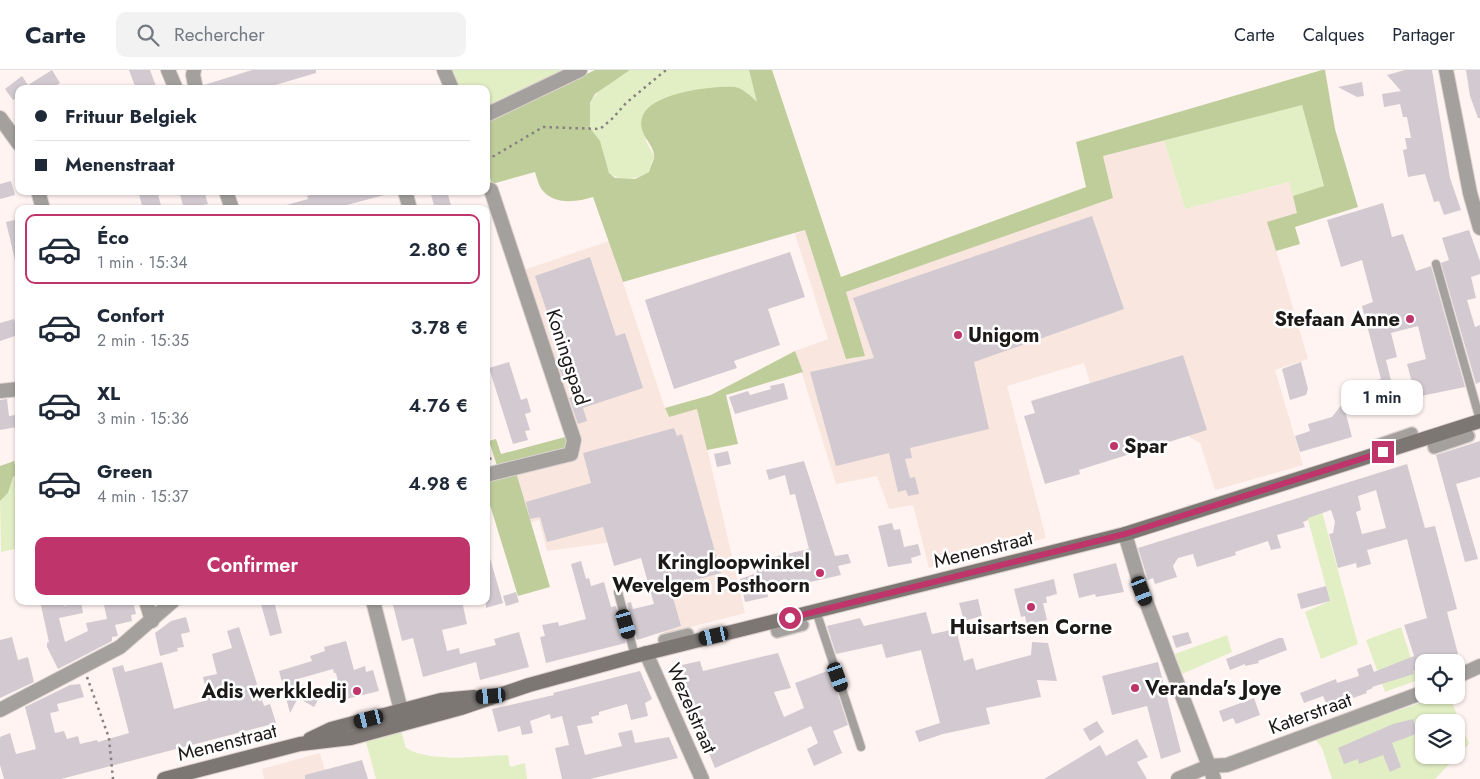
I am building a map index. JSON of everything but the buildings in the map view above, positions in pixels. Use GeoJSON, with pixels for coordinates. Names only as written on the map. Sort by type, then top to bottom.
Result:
{"type":"FeatureCollection","features":[{"type":"Feature","properties":{"kind":"main road","name":"Menenstraat"},"geometry":{"type":"LineString","coordinates":[[164,779],[300,744],[351,738],[403,716],[461,708],[491,696],[640,654],[1125,534],[1480,421]]}},
{"type":"Feature","properties":{"kind":"street"},"geometry":{"type":"LineString","coordinates":[[168,70],[174,85]]}},
{"type":"Feature","properties":{"kind":"street"},"geometry":{"type":"LineString","coordinates":[[194,70],[192,75],[195,85]]}},
{"type":"Feature","properties":{"kind":"street"},"geometry":{"type":"LineString","coordinates":[[444,70],[450,85]]}},
{"type":"Feature","properties":{"kind":"street"},"geometry":{"type":"LineString","coordinates":[[490,113],[580,70]]}},
{"type":"Feature","properties":{"kind":"street"},"geometry":{"type":"LineString","coordinates":[[1446,70],[1475,191],[1480,228]]}},
{"type":"Feature","properties":{"kind":"street"},"geometry":{"type":"LineString","coordinates":[[0,118],[15,139]]}},
{"type":"Feature","properties":{"kind":"street","name":"Koningspad"},"geometry":{"type":"LineString","coordinates":[[490,475],[571,454],[574,447],[574,440],[491,190]]}},
{"type":"Feature","properties":{"kind":"street"},"geometry":{"type":"LineString","coordinates":[[0,391],[15,389]]}},
{"type":"Feature","properties":{"kind":"street"},"geometry":{"type":"LineString","coordinates":[[1125,534],[1142,591],[1212,773]]}},
{"type":"Feature","properties":{"kind":"street"},"geometry":{"type":"LineString","coordinates":[[147,605],[152,621]]}},
{"type":"Feature","properties":{"kind":"street"},"geometry":{"type":"LineString","coordinates":[[0,710],[120,647],[169,605]]}},
{"type":"Feature","properties":{"kind":"street"},"geometry":{"type":"LineString","coordinates":[[374,605],[403,716]]}},
{"type":"Feature","properties":{"kind":"street","name":"Wezelstraat"},"geometry":{"type":"LineString","coordinates":[[640,654],[702,779]]}},
{"type":"Feature","properties":{"kind":"street"},"geometry":{"type":"LineString","coordinates":[[1465,673],[1480,666]]}},
{"type":"Feature","properties":{"kind":"street","name":"Katerstraat"},"geometry":{"type":"LineString","coordinates":[[1178,779],[1212,773],[1226,765],[1415,695]]}},
{"type":"Feature","properties":{"kind":"lane","name":"Menenstraat"},"geometry":{"type":"LineString","coordinates":[[1436,264],[1480,421]]}},
{"type":"Feature","properties":{"kind":"lane"},"geometry":{"type":"LineString","coordinates":[[618,592],[640,654]]}},
{"type":"Feature","properties":{"kind":"lane"},"geometry":{"type":"LineString","coordinates":[[816,611],[861,747]]}},
{"type":"Feature","properties":{"kind":"path"},"geometry":{"type":"LineString","coordinates":[[490,156],[494,156],[543,127],[600,129],[614,118],[626,103],[666,70]]}},
{"type":"Feature","properties":{"kind":"path"},"geometry":{"type":"LineString","coordinates":[[84,666],[91,692],[109,738],[113,779]]}},
{"type":"Feature","properties":{"kind":"shaded area"},"geometry":{"type":"Polygon","coordinates":[[[1164,140],[1185,209],[1290,182],[1298,213],[1268,223],[1308,359],[1275,370],[1303,465],[1215,490],[1200,443],[1188,436],[1173,387],[1191,381],[1183,355],[1090,383],[1084,363],[1007,386],[1046,538],[929,568],[913,505],[889,509],[877,476],[836,484],[795,351],[828,339],[795,234],[805,230],[846,359],[864,356],[845,292],[1113,198],[1103,156],[1164,140]]]}},
{"type":"Feature","properties":{"kind":"shaded area"},"geometry":{"type":"Polygon","coordinates":[[[609,241],[668,417],[698,409],[745,613],[664,634],[637,534],[605,543],[547,551],[539,520],[530,523],[516,472],[580,452],[521,271],[609,241]]]}},
{"type":"Feature","properties":{"kind":"shaded area"},"geometry":{"type":"Polygon","coordinates":[[[320,753],[327,779],[264,779],[262,769],[320,753]]]}},
{"type":"Feature","properties":{"kind":"green space"},"geometry":{"type":"Polygon","coordinates":[[[450,70],[566,70],[490,107],[490,85],[457,85],[450,70]]]}},
{"type":"Feature","properties":{"kind":"green space"},"geometry":{"type":"Polygon","coordinates":[[[595,70],[630,70],[595,94],[590,103],[590,128],[600,141],[609,173],[615,178],[635,179],[649,172],[654,158],[652,148],[643,133],[641,122],[643,115],[649,107],[671,96],[713,87],[735,87],[741,89],[757,102],[749,70],[772,70],[841,277],[1086,187],[1076,142],[1325,70],[1335,129],[1358,207],[1295,227],[1300,244],[1276,251],[1267,222],[1297,213],[1293,196],[1324,186],[1302,105],[1103,156],[1113,198],[846,292],[865,356],[846,359],[805,230],[623,282],[593,197],[574,201],[554,199],[542,189],[535,172],[492,184],[490,178],[490,121],[595,70]]]}},
{"type":"Feature","properties":{"kind":"green space"},"geometry":{"type":"Polygon","coordinates":[[[630,70],[749,70],[758,102],[645,139],[654,156],[649,172],[629,179],[619,178],[609,173],[593,134],[589,113],[590,104],[595,96],[630,70]]]}},
{"type":"Feature","properties":{"kind":"green space"},"geometry":{"type":"Polygon","coordinates":[[[1302,104],[1324,187],[1293,196],[1289,182],[1185,209],[1164,140],[1302,104]]]}},
{"type":"Feature","properties":{"kind":"green space"},"geometry":{"type":"Polygon","coordinates":[[[795,351],[803,372],[726,395],[738,444],[707,450],[697,409],[669,417],[665,408],[711,395],[795,351]]]}},
{"type":"Feature","properties":{"kind":"green space"},"geometry":{"type":"Polygon","coordinates":[[[569,436],[569,448],[498,469],[490,441],[496,439],[501,454],[569,436]]]}},
{"type":"Feature","properties":{"kind":"green space"},"geometry":{"type":"Polygon","coordinates":[[[14,461],[15,465],[15,476],[8,493],[0,501],[0,466],[14,461]]]}},
{"type":"Feature","properties":{"kind":"green space"},"geometry":{"type":"Polygon","coordinates":[[[516,472],[550,587],[518,596],[490,505],[490,478],[516,472]]]}},
{"type":"Feature","properties":{"kind":"green space"},"geometry":{"type":"Polygon","coordinates":[[[15,476],[15,549],[1,552],[0,501],[8,493],[15,476]]]}},
{"type":"Feature","properties":{"kind":"green space"},"geometry":{"type":"Polygon","coordinates":[[[1317,493],[1358,644],[1321,659],[1305,612],[1330,601],[1302,498],[1317,493]]]}},
{"type":"Feature","properties":{"kind":"green space"},"geometry":{"type":"Polygon","coordinates":[[[1401,627],[1415,671],[1415,681],[1385,692],[1366,640],[1401,627]]]}},
{"type":"Feature","properties":{"kind":"green space"},"geometry":{"type":"Polygon","coordinates":[[[1227,635],[1232,652],[1182,674],[1175,654],[1227,635]]]}},
{"type":"Feature","properties":{"kind":"green space"},"geometry":{"type":"Polygon","coordinates":[[[1417,704],[1453,704],[1457,714],[1415,714],[1415,764],[1450,764],[1435,779],[1332,779],[1322,748],[1315,739],[1417,704]]]}},
{"type":"Feature","properties":{"kind":"green space"},"geometry":{"type":"Polygon","coordinates":[[[401,731],[406,748],[428,756],[456,758],[508,755],[510,767],[525,763],[527,779],[376,779],[366,742],[401,731]]]}},
{"type":"Feature","properties":{"kind":"green space"},"geometry":{"type":"Polygon","coordinates":[[[1465,734],[1469,744],[1465,748],[1465,734]]]}},
{"type":"Feature","properties":{"kind":"place","name":"Stefaan Anne"},"geometry":{"type":"Point","coordinates":[1410,319]}},
{"type":"Feature","properties":{"kind":"place","name":"Unigom"},"geometry":{"type":"Point","coordinates":[958,335]}},
{"type":"Feature","properties":{"kind":"place","name":"Spar"},"geometry":{"type":"Point","coordinates":[1114,446]}},
{"type":"Feature","properties":{"kind":"place","name":"Kringloopwinkel Wevelgem Posthoorn"},"geometry":{"type":"Point","coordinates":[820,573]}},
{"type":"Feature","properties":{"kind":"place","name":"Huisartsen Corne"},"geometry":{"type":"Point","coordinates":[1031,607]}},
{"type":"Feature","properties":{"kind":"place","name":"Veranda's Joye"},"geometry":{"type":"Point","coordinates":[1135,688]}},
{"type":"Feature","properties":{"kind":"place","name":"Adis werkkledij"},"geometry":{"type":"Point","coordinates":[357,691]}},
{"type":"Feature","properties":{"kind":"route"},"geometry":{"type":"LineString","coordinates":[[790,618],[1125,534],[1184,517],[1383,452]]}}]}
